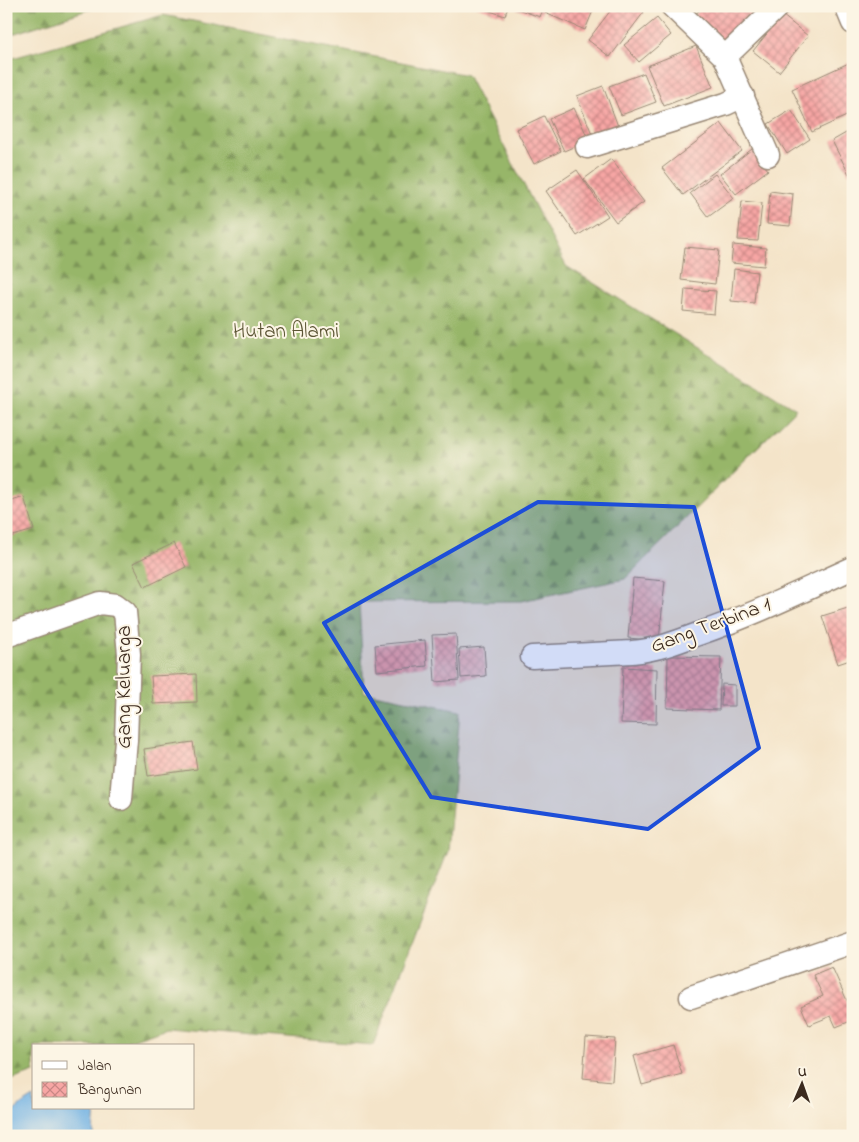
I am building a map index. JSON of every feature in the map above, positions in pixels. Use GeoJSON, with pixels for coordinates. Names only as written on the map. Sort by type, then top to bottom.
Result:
{"type":"FeatureCollection","features":[{"type":"Feature","properties":{"kind":"street"},"geometry":{"type":"LineString","coordinates":[[672,6],[725,57],[768,155]]}},
{"type":"Feature","properties":{"kind":"street"},"geometry":{"type":"LineString","coordinates":[[725,57],[778,6]]}},
{"type":"Feature","properties":{"kind":"street"},"geometry":{"type":"LineString","coordinates":[[846,6],[853,23]]}},
{"type":"Feature","properties":{"kind":"street"},"geometry":{"type":"LineString","coordinates":[[587,147],[726,104],[743,96]]}},
{"type":"Feature","properties":{"kind":"street","name":"Gang Terbina 1"},"geometry":{"type":"LineString","coordinates":[[532,657],[618,654],[654,649],[722,626],[853,568]]}},
{"type":"Feature","properties":{"kind":"street","name":"Gang Keluarga"},"geometry":{"type":"LineString","coordinates":[[6,636],[100,604],[116,605],[125,612],[129,654],[126,740],[121,799]]}},
{"type":"Feature","properties":{"kind":"street"},"geometry":{"type":"LineString","coordinates":[[691,998],[853,942]]}},
{"type":"Feature","properties":{"kind":"highlighted area"},"geometry":{"type":"Polygon","coordinates":[[[538,502],[694,507],[759,748],[648,829],[431,797],[324,623],[538,502]]]}},
{"type":"Feature","properties":{"kind":"green space"},"geometry":{"type":"Polygon","coordinates":[[[6,6],[100,6],[6,36],[6,6]]]}},
{"type":"Feature","properties":{"kind":"green space","name":"Hutan Alami"},"geometry":{"type":"Polygon","coordinates":[[[163,15],[467,75],[566,266],[796,409],[625,579],[521,601],[359,602],[364,692],[460,711],[448,851],[373,1045],[166,1028],[120,1044],[32,1044],[32,1073],[6,1082],[6,60],[163,15]]]}},
{"type":"Feature","properties":{"kind":"water"},"geometry":{"type":"Polygon","coordinates":[[[32,1098],[32,1110],[95,1110],[93,1136],[6,1136],[10,1117],[22,1104],[32,1098]]]}},
{"type":"Feature","properties":{"kind":"building"},"geometry":{"type":"Polygon","coordinates":[[[475,6],[508,6],[505,16],[475,6]]]}},
{"type":"Feature","properties":{"kind":"building"},"geometry":{"type":"Polygon","coordinates":[[[509,6],[544,6],[540,17],[509,6]]]}},
{"type":"Feature","properties":{"kind":"building"},"geometry":{"type":"Polygon","coordinates":[[[548,6],[595,6],[585,30],[545,13],[548,6]]]}},
{"type":"Feature","properties":{"kind":"building"},"geometry":{"type":"Polygon","coordinates":[[[614,6],[637,6],[644,12],[610,57],[588,40],[614,6]]]}},
{"type":"Feature","properties":{"kind":"building"},"geometry":{"type":"Polygon","coordinates":[[[703,6],[760,6],[725,45],[693,17],[703,6]]]}},
{"type":"Feature","properties":{"kind":"building"},"geometry":{"type":"Polygon","coordinates":[[[782,15],[808,36],[779,72],[753,51],[782,15]]]}},
{"type":"Feature","properties":{"kind":"building"},"geometry":{"type":"Polygon","coordinates":[[[657,18],[671,35],[639,62],[624,45],[657,18]]]}},
{"type":"Feature","properties":{"kind":"building"},"geometry":{"type":"Polygon","coordinates":[[[696,46],[713,87],[664,106],[647,66],[696,46]]]}},
{"type":"Feature","properties":{"kind":"building"},"geometry":{"type":"Polygon","coordinates":[[[853,61],[853,113],[812,132],[792,89],[853,61]]]}},
{"type":"Feature","properties":{"kind":"building"},"geometry":{"type":"Polygon","coordinates":[[[644,73],[656,102],[621,115],[609,86],[644,73]]]}},
{"type":"Feature","properties":{"kind":"building"},"geometry":{"type":"Polygon","coordinates":[[[603,86],[619,129],[594,139],[577,96],[603,86]]]}},
{"type":"Feature","properties":{"kind":"building"},"geometry":{"type":"Polygon","coordinates":[[[574,108],[589,140],[564,151],[549,119],[574,108]]]}},
{"type":"Feature","properties":{"kind":"building"},"geometry":{"type":"Polygon","coordinates":[[[791,110],[810,139],[787,154],[768,124],[791,110]]]}},
{"type":"Feature","properties":{"kind":"building"},"geometry":{"type":"Polygon","coordinates":[[[544,116],[561,151],[534,164],[516,129],[544,116]]]}},
{"type":"Feature","properties":{"kind":"building"},"geometry":{"type":"Polygon","coordinates":[[[721,123],[742,151],[683,195],[662,168],[721,123]]]}},
{"type":"Feature","properties":{"kind":"building"},"geometry":{"type":"Polygon","coordinates":[[[853,129],[853,172],[849,174],[832,141],[853,129]]]}},
{"type":"Feature","properties":{"kind":"building"},"geometry":{"type":"Polygon","coordinates":[[[752,149],[768,170],[736,194],[720,174],[752,149]]]}},
{"type":"Feature","properties":{"kind":"building"},"geometry":{"type":"Polygon","coordinates":[[[611,159],[644,202],[616,222],[584,179],[611,159]]]}},
{"type":"Feature","properties":{"kind":"building"},"geometry":{"type":"Polygon","coordinates":[[[577,170],[608,216],[577,236],[546,191],[577,170]]]}},
{"type":"Feature","properties":{"kind":"building"},"geometry":{"type":"Polygon","coordinates":[[[715,174],[734,198],[708,217],[690,193],[715,174]]]}},
{"type":"Feature","properties":{"kind":"building"},"geometry":{"type":"Polygon","coordinates":[[[770,191],[793,194],[790,226],[767,224],[770,191]]]}},
{"type":"Feature","properties":{"kind":"building"},"geometry":{"type":"Polygon","coordinates":[[[742,201],[762,203],[758,241],[738,240],[742,201]]]}},
{"type":"Feature","properties":{"kind":"building"},"geometry":{"type":"Polygon","coordinates":[[[733,245],[766,248],[764,266],[731,263],[733,245]]]}},
{"type":"Feature","properties":{"kind":"building"},"geometry":{"type":"Polygon","coordinates":[[[685,247],[719,250],[715,284],[681,280],[685,247]]]}},
{"type":"Feature","properties":{"kind":"building"},"geometry":{"type":"Polygon","coordinates":[[[734,269],[757,272],[754,303],[731,301],[734,269]]]}},
{"type":"Feature","properties":{"kind":"building"},"geometry":{"type":"Polygon","coordinates":[[[685,289],[716,291],[714,314],[683,311],[685,289]]]}},
{"type":"Feature","properties":{"kind":"building"},"geometry":{"type":"Polygon","coordinates":[[[24,497],[34,530],[6,538],[6,503],[24,497]]]}},
{"type":"Feature","properties":{"kind":"building"},"geometry":{"type":"Polygon","coordinates":[[[174,543],[186,567],[145,587],[133,563],[174,543]]]}},
{"type":"Feature","properties":{"kind":"building"},"geometry":{"type":"Polygon","coordinates":[[[633,578],[665,581],[659,641],[628,638],[633,578]]]}},
{"type":"Feature","properties":{"kind":"building"},"geometry":{"type":"Polygon","coordinates":[[[853,598],[853,659],[838,664],[822,616],[851,607],[849,599],[853,598]]]}},
{"type":"Feature","properties":{"kind":"building"},"geometry":{"type":"Polygon","coordinates":[[[456,634],[459,680],[435,682],[432,635],[456,634]]]}},
{"type":"Feature","properties":{"kind":"building"},"geometry":{"type":"Polygon","coordinates":[[[425,640],[427,666],[377,671],[375,645],[425,640]]]}},
{"type":"Feature","properties":{"kind":"building"},"geometry":{"type":"Polygon","coordinates":[[[484,647],[486,676],[461,678],[459,649],[484,647]]]}},
{"type":"Feature","properties":{"kind":"building"},"geometry":{"type":"Polygon","coordinates":[[[668,656],[721,657],[719,710],[667,708],[668,656]]]}},
{"type":"Feature","properties":{"kind":"building"},"geometry":{"type":"Polygon","coordinates":[[[623,667],[657,669],[656,724],[621,723],[623,667]]]}},
{"type":"Feature","properties":{"kind":"building"},"geometry":{"type":"Polygon","coordinates":[[[196,674],[197,702],[153,704],[151,676],[196,674]]]}},
{"type":"Feature","properties":{"kind":"building"},"geometry":{"type":"Polygon","coordinates":[[[722,684],[735,685],[735,706],[721,706],[722,684]]]}},
{"type":"Feature","properties":{"kind":"building"},"geometry":{"type":"Polygon","coordinates":[[[193,742],[197,769],[148,776],[144,749],[193,742]]]}},
{"type":"Feature","properties":{"kind":"building"},"geometry":{"type":"Polygon","coordinates":[[[832,967],[853,1014],[853,1020],[836,1027],[831,1016],[809,1025],[801,1006],[823,996],[813,975],[832,967]]]}},
{"type":"Feature","properties":{"kind":"building"},"geometry":{"type":"Polygon","coordinates":[[[586,1037],[615,1039],[612,1081],[583,1078],[586,1037]]]}},
{"type":"Feature","properties":{"kind":"building"},"geometry":{"type":"Polygon","coordinates":[[[673,1045],[682,1074],[642,1085],[634,1056],[673,1045]]]}}]}
